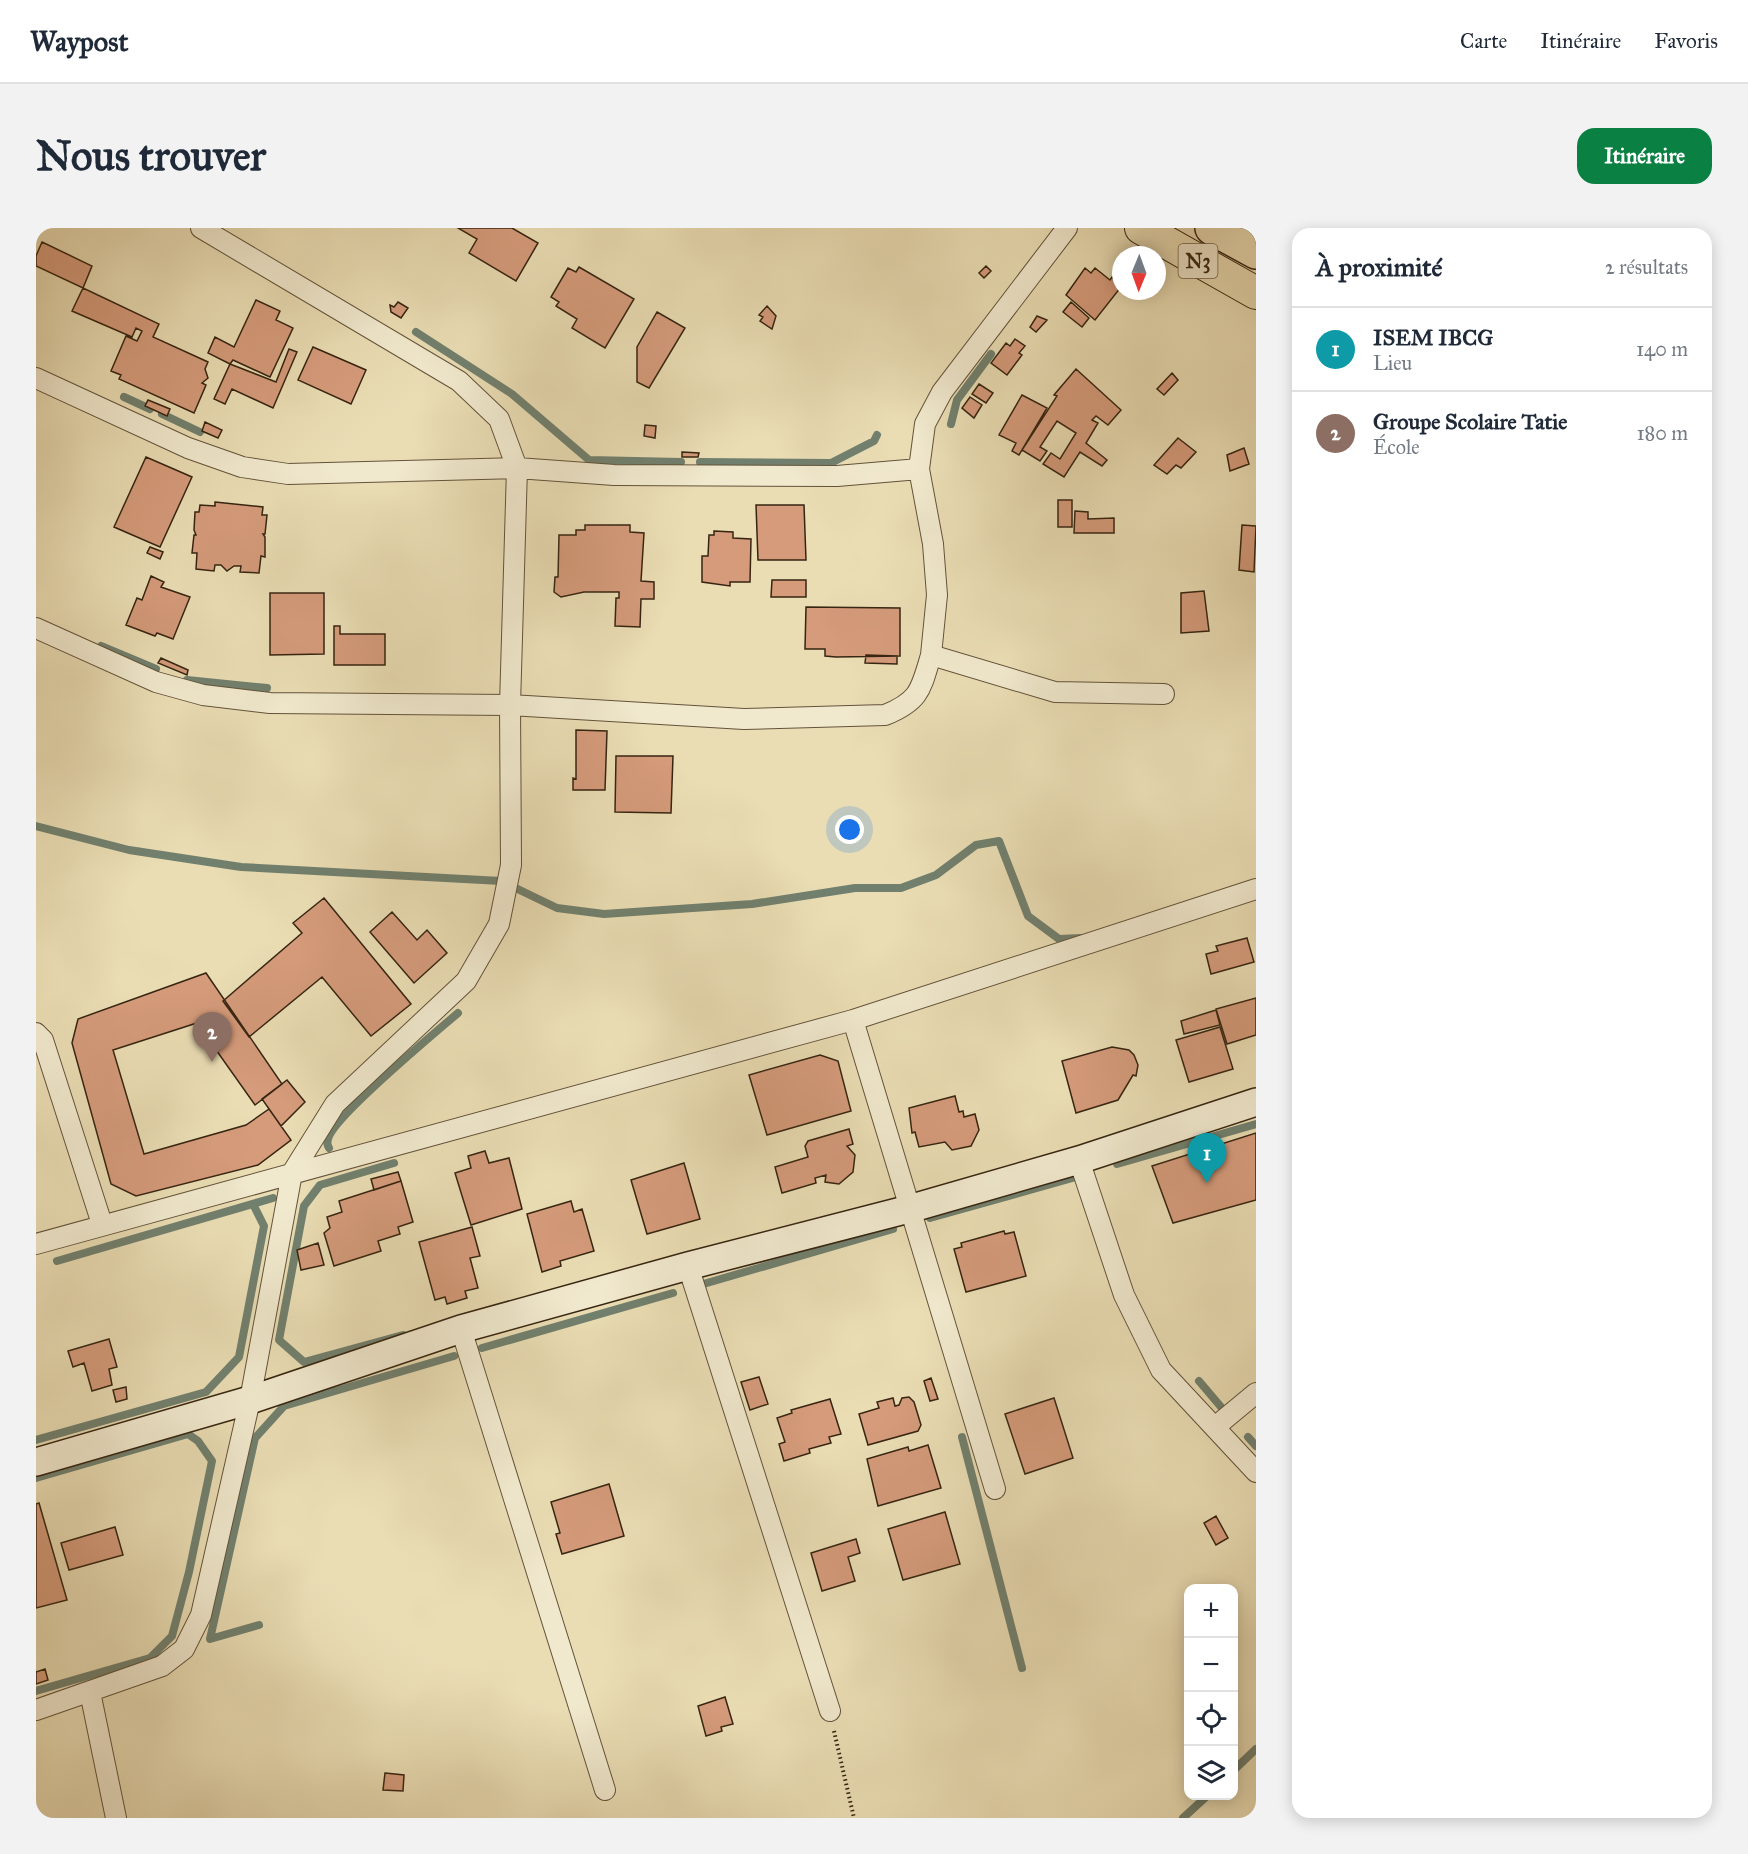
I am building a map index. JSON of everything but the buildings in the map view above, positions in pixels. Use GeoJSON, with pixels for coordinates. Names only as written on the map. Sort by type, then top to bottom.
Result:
{"type":"FeatureCollection","features":[{"type":"Feature","properties":{"kind":"highway","name":"N3"},"geometry":{"type":"LineString","coordinates":[[1212,228],[1256,252]]}},
{"type":"Feature","properties":{"kind":"main road","name":"N3"},"geometry":{"type":"LineString","coordinates":[[1141,228],[1256,293]]}},
{"type":"Feature","properties":{"kind":"main road"},"geometry":{"type":"LineString","coordinates":[[36,1462],[250,1400],[461,1329],[688,1266],[909,1209],[1079,1160],[1256,1102]]}},
{"type":"Feature","properties":{"kind":"street"},"geometry":{"type":"LineString","coordinates":[[36,1710],[162,1666],[184,1649],[201,1615],[250,1400],[292,1173],[335,1104],[466,981],[499,924],[511,865],[510,705],[517,468],[499,419],[459,381],[201,228]]}},
{"type":"Feature","properties":{"kind":"street"},"geometry":{"type":"LineString","coordinates":[[36,628],[156,682],[203,695],[270,703],[510,705],[744,719],[885,714],[906,706],[922,687],[931,655],[937,595],[933,544],[919,469],[925,424],[942,392],[1067,228]]}},
{"type":"Feature","properties":{"kind":"street"},"geometry":{"type":"LineString","coordinates":[[36,378],[188,448],[242,467],[288,474],[517,468],[614,475],[837,476],[919,469]]}},
{"type":"Feature","properties":{"kind":"street"},"geometry":{"type":"LineString","coordinates":[[931,655],[1055,692],[1164,694]]}},
{"type":"Feature","properties":{"kind":"street"},"geometry":{"type":"LineString","coordinates":[[36,1244],[102,1224],[853,1020],[1256,889]]}},
{"type":"Feature","properties":{"kind":"street"},"geometry":{"type":"LineString","coordinates":[[853,1020],[995,1489]]}},
{"type":"Feature","properties":{"kind":"street"},"geometry":{"type":"LineString","coordinates":[[36,1033],[44,1040],[102,1224]]}},
{"type":"Feature","properties":{"kind":"street"},"geometry":{"type":"LineString","coordinates":[[1079,1160],[1124,1295],[1161,1370],[1256,1472]]}},
{"type":"Feature","properties":{"kind":"street"},"geometry":{"type":"LineString","coordinates":[[688,1266],[830,1711]]}},
{"type":"Feature","properties":{"kind":"street"},"geometry":{"type":"LineString","coordinates":[[461,1329],[605,1790]]}},
{"type":"Feature","properties":{"kind":"street"},"geometry":{"type":"LineString","coordinates":[[1215,1427],[1256,1393]]}},
{"type":"Feature","properties":{"kind":"street"},"geometry":{"type":"LineString","coordinates":[[90,1692],[116,1818]]}},
{"type":"Feature","properties":{"kind":"path"},"geometry":{"type":"LineString","coordinates":[[830,1711],[854,1818]]}},
{"type":"Feature","properties":{"kind":"waterway"},"geometry":{"type":"LineString","coordinates":[[416,332],[512,394],[589,460],[681,462]]}},
{"type":"Feature","properties":{"kind":"waterway"},"geometry":{"type":"LineString","coordinates":[[951,424],[957,400],[991,354]]}},
{"type":"Feature","properties":{"kind":"waterway"},"geometry":{"type":"LineString","coordinates":[[124,397],[150,409]]}},
{"type":"Feature","properties":{"kind":"waterway"},"geometry":{"type":"LineString","coordinates":[[162,414],[200,432]]}},
{"type":"Feature","properties":{"kind":"waterway"},"geometry":{"type":"LineString","coordinates":[[700,462],[831,463],[874,441],[877,435]]}},
{"type":"Feature","properties":{"kind":"waterway"},"geometry":{"type":"LineString","coordinates":[[101,646],[156,669]]}},
{"type":"Feature","properties":{"kind":"waterway"},"geometry":{"type":"LineString","coordinates":[[187,680],[267,688]]}},
{"type":"Feature","properties":{"kind":"waterway"},"geometry":{"type":"LineString","coordinates":[[36,826],[129,850],[241,867],[501,881],[557,908],[604,914],[752,904],[855,888],[901,888],[936,875],[976,845],[999,841],[1028,916],[1059,939],[1081,938]]}},
{"type":"Feature","properties":{"kind":"waterway"},"geometry":{"type":"LineString","coordinates":[[329,1148],[328,1139],[347,1113],[386,1075],[458,1013]]}},
{"type":"Feature","properties":{"kind":"waterway"},"geometry":{"type":"LineString","coordinates":[[1117,1164],[1256,1124]]}},
{"type":"Feature","properties":{"kind":"waterway"},"geometry":{"type":"LineString","coordinates":[[394,1163],[320,1185],[304,1206],[279,1340],[304,1362],[403,1335]]}},
{"type":"Feature","properties":{"kind":"waterway"},"geometry":{"type":"LineString","coordinates":[[930,1218],[1083,1175]]}},
{"type":"Feature","properties":{"kind":"waterway"},"geometry":{"type":"LineString","coordinates":[[57,1261],[273,1198]]}},
{"type":"Feature","properties":{"kind":"waterway"},"geometry":{"type":"LineString","coordinates":[[36,1440],[206,1392],[239,1357],[264,1226],[253,1204]]}},
{"type":"Feature","properties":{"kind":"waterway"},"geometry":{"type":"LineString","coordinates":[[700,1285],[893,1229]]}},
{"type":"Feature","properties":{"kind":"waterway"},"geometry":{"type":"LineString","coordinates":[[482,1348],[673,1293]]}},
{"type":"Feature","properties":{"kind":"waterway"},"geometry":{"type":"LineString","coordinates":[[259,1625],[210,1639],[255,1438],[284,1406],[454,1356]]}},
{"type":"Feature","properties":{"kind":"waterway"},"geometry":{"type":"LineString","coordinates":[[1199,1381],[1227,1414]]}},
{"type":"Feature","properties":{"kind":"waterway"},"geometry":{"type":"LineString","coordinates":[[36,1478],[188,1434],[198,1441],[212,1461],[189,1572],[172,1636],[150,1658],[36,1691]]}},
{"type":"Feature","properties":{"kind":"waterway"},"geometry":{"type":"LineString","coordinates":[[962,1437],[1022,1668]]}},
{"type":"Feature","properties":{"kind":"waterway"},"geometry":{"type":"LineString","coordinates":[[1248,1437],[1256,1446]]}},
{"type":"Feature","properties":{"kind":"waterway"},"geometry":{"type":"LineString","coordinates":[[1238,1766],[1256,1749]]}},
{"type":"Feature","properties":{"kind":"waterway"},"geometry":{"type":"LineString","coordinates":[[1183,1818],[1203,1800]]}},
{"type":"Feature","properties":{"kind":"place","name":"Groupe Scolaire Tatie"},"geometry":{"type":"Point","coordinates":[212,1062]}},
{"type":"Feature","properties":{"kind":"place","name":"ISEM IBCG"},"geometry":{"type":"Point","coordinates":[1207,1183]}}]}
